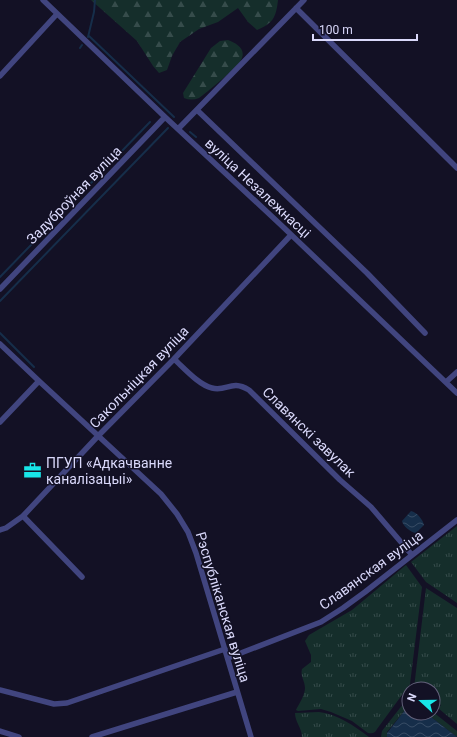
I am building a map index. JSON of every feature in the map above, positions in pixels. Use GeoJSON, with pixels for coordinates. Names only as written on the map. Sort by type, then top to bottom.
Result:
{"type":"FeatureCollection","features":[{"type":"Feature","properties":{"kind":"street","name":"вуліца Незалежнасці"},"geometry":{"type":"LineString","coordinates":[[43,0],[457,393]]}},
{"type":"Feature","properties":{"kind":"street"},"geometry":{"type":"LineString","coordinates":[[178,129],[304,0]]}},
{"type":"Feature","properties":{"kind":"street"},"geometry":{"type":"LineString","coordinates":[[296,8],[457,168]]}},
{"type":"Feature","properties":{"kind":"street"},"geometry":{"type":"LineString","coordinates":[[0,76],[57,14]]}},
{"type":"Feature","properties":{"kind":"street","name":"вуліца Незалежнасці"},"geometry":{"type":"LineString","coordinates":[[197,110],[367,273],[425,333]]}},
{"type":"Feature","properties":{"kind":"street","name":"Задуброўная вуліца"},"geometry":{"type":"LineString","coordinates":[[0,289],[165,117]]}},
{"type":"Feature","properties":{"kind":"street","name":"Сакольніцкая вуліца"},"geometry":{"type":"LineString","coordinates":[[0,530],[6,528],[23,516],[291,235]]}},
{"type":"Feature","properties":{"kind":"street","name":"Рэспубліканская вуліца"},"geometry":{"type":"LineString","coordinates":[[0,344],[161,494],[188,532],[196,553],[251,737]]}},
{"type":"Feature","properties":{"kind":"street","name":"Славянскі завулак"},"geometry":{"type":"LineString","coordinates":[[174,359],[202,383],[212,388],[219,389],[236,384],[249,390],[340,480],[371,507],[412,555]]}},
{"type":"Feature","properties":{"kind":"street"},"geometry":{"type":"LineString","coordinates":[[446,382],[457,372]]}},
{"type":"Feature","properties":{"kind":"street"},"geometry":{"type":"LineString","coordinates":[[0,422],[39,381]]}},
{"type":"Feature","properties":{"kind":"street"},"geometry":{"type":"LineString","coordinates":[[23,516],[82,577]]}},
{"type":"Feature","properties":{"kind":"street","name":"Славянская вуліца"},"geometry":{"type":"LineString","coordinates":[[228,658],[321,622],[366,592],[457,520]]}},
{"type":"Feature","properties":{"kind":"street"},"geometry":{"type":"LineString","coordinates":[[0,690],[54,704],[67,703],[225,649]]}},
{"type":"Feature","properties":{"kind":"street"},"geometry":{"type":"LineString","coordinates":[[92,737],[237,692]]}},
{"type":"Feature","properties":{"kind":"street"},"geometry":{"type":"LineString","coordinates":[[0,731],[19,737]]}},
{"type":"Feature","properties":{"kind":"green space"},"geometry":{"type":"Polygon","coordinates":[[[91,0],[278,0],[273,19],[267,25],[257,30],[248,22],[238,8],[218,22],[199,29],[180,42],[172,56],[167,70],[159,73],[137,41],[91,0]]]}},
{"type":"Feature","properties":{"kind":"green space"},"geometry":{"type":"Polygon","coordinates":[[[228,40],[240,47],[242,50],[243,53],[239,63],[222,80],[199,98],[192,100],[184,98],[183,93],[211,48],[220,41],[228,40]]]}},
{"type":"Feature","properties":{"kind":"green space"},"geometry":{"type":"Polygon","coordinates":[[[457,526],[457,603],[426,582],[411,562],[457,526]]]}},
{"type":"Feature","properties":{"kind":"green space"},"geometry":{"type":"Polygon","coordinates":[[[406,565],[422,587],[410,681],[401,681],[401,696],[373,733],[368,733],[352,721],[321,709],[296,710],[305,691],[302,669],[311,662],[311,655],[305,641],[309,635],[352,610],[406,565]]]}},
{"type":"Feature","properties":{"kind":"green space"},"geometry":{"type":"Polygon","coordinates":[[[426,588],[457,608],[457,724],[441,711],[441,681],[415,681],[426,588]]]}},
{"type":"Feature","properties":{"kind":"green space"},"geometry":{"type":"Polygon","coordinates":[[[401,707],[401,715],[387,732],[387,737],[381,737],[382,731],[401,707]]]}},
{"type":"Feature","properties":{"kind":"green space"},"geometry":{"type":"Polygon","coordinates":[[[319,712],[339,718],[369,737],[302,737],[295,713],[319,712]]]}},
{"type":"Feature","properties":{"kind":"green space"},"geometry":{"type":"Polygon","coordinates":[[[441,718],[457,731],[457,737],[436,721],[441,721],[441,718]]]}},
{"type":"Feature","properties":{"kind":"water"},"geometry":{"type":"Polygon","coordinates":[[[411,511],[419,516],[424,525],[416,533],[407,528],[402,521],[411,511]]]}},
{"type":"Feature","properties":{"kind":"water"},"geometry":{"type":"Polygon","coordinates":[[[401,715],[401,721],[436,721],[457,737],[387,737],[387,733],[401,715]]]}},
{"type":"Feature","properties":{"kind":"waterway"},"geometry":{"type":"LineString","coordinates":[[88,37],[94,12],[95,0]]}},
{"type":"Feature","properties":{"kind":"waterway"},"geometry":{"type":"LineString","coordinates":[[89,36],[174,117]]}},
{"type":"Feature","properties":{"kind":"waterway"},"geometry":{"type":"LineString","coordinates":[[0,277],[150,122]]}},
{"type":"Feature","properties":{"kind":"waterway"},"geometry":{"type":"LineString","coordinates":[[0,301],[168,128]]}},
{"type":"Feature","properties":{"kind":"waterway"},"geometry":{"type":"LineString","coordinates":[[190,132],[196,137]]}},
{"type":"Feature","properties":{"kind":"waterway"},"geometry":{"type":"LineString","coordinates":[[0,333],[34,367]]}},
{"type":"Feature","properties":{"kind":"place","name":"ПГУП «Адкачванне каналізацыі»"},"geometry":{"type":"Point","coordinates":[33,471]}}]}
